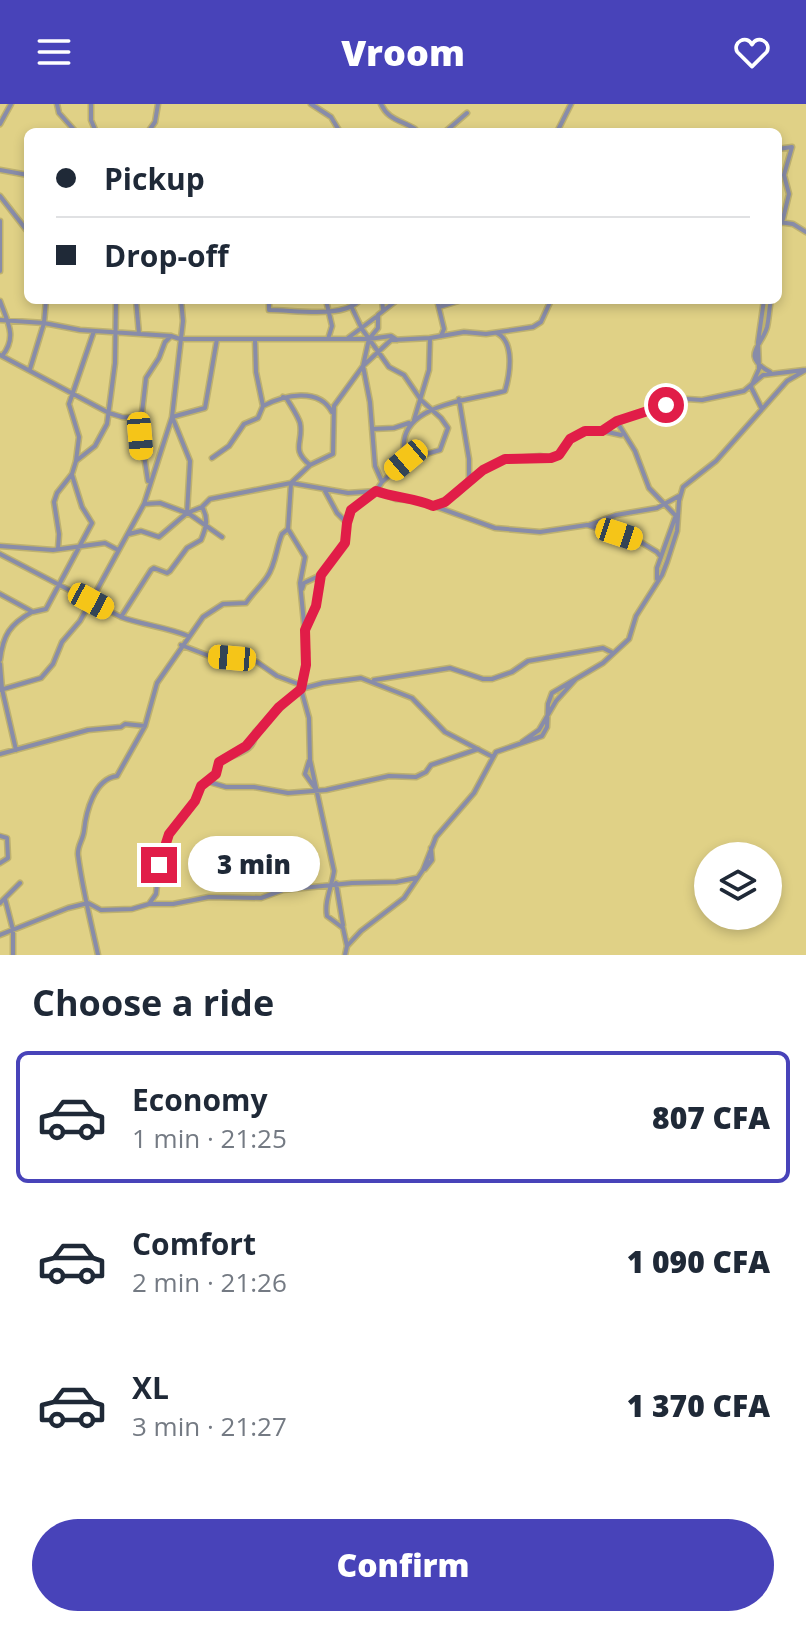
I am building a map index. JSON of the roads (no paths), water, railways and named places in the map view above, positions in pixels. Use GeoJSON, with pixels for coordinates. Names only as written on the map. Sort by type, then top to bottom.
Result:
{"type":"FeatureCollection","features":[{"type":"Feature","properties":{"kind":"street"},"geometry":{"type":"LineString","coordinates":[[0,124],[11,104]]}},
{"type":"Feature","properties":{"kind":"street"},"geometry":{"type":"LineString","coordinates":[[57,104],[59,113],[72,128]]}},
{"type":"Feature","properties":{"kind":"street"},"geometry":{"type":"LineString","coordinates":[[90,128],[91,104]]}},
{"type":"Feature","properties":{"kind":"street"},"geometry":{"type":"LineString","coordinates":[[151,128],[158,104]]}},
{"type":"Feature","properties":{"kind":"street"},"geometry":{"type":"LineString","coordinates":[[311,104],[331,117],[338,128]]}},
{"type":"Feature","properties":{"kind":"street"},"geometry":{"type":"LineString","coordinates":[[380,104],[392,119],[413,128]]}},
{"type":"Feature","properties":{"kind":"street"},"geometry":{"type":"LineString","coordinates":[[559,128],[571,104]]}},
{"type":"Feature","properties":{"kind":"street"},"geometry":{"type":"LineString","coordinates":[[450,128],[467,113]]}},
{"type":"Feature","properties":{"kind":"street"},"geometry":{"type":"LineString","coordinates":[[91,120],[94,128]]}},
{"type":"Feature","properties":{"kind":"street"},"geometry":{"type":"LineString","coordinates":[[782,148],[792,147],[784,175],[789,194],[782,214]]}},
{"type":"Feature","properties":{"kind":"street"},"geometry":{"type":"LineString","coordinates":[[0,170],[24,174]]}},
{"type":"Feature","properties":{"kind":"street"},"geometry":{"type":"LineString","coordinates":[[0,196],[24,227]]}},
{"type":"Feature","properties":{"kind":"street"},"geometry":{"type":"LineString","coordinates":[[0,221],[0,271]]}},
{"type":"Feature","properties":{"kind":"street"},"geometry":{"type":"LineString","coordinates":[[782,223],[793,224],[806,232]]}},
{"type":"Feature","properties":{"kind":"street"},"geometry":{"type":"LineString","coordinates":[[0,301],[11,332],[9,348],[1,356],[109,413],[141,418]]}},
{"type":"Feature","properties":{"kind":"street"},"geometry":{"type":"LineString","coordinates":[[30,369],[44,323],[46,304]]}},
{"type":"Feature","properties":{"kind":"street"},"geometry":{"type":"LineString","coordinates":[[76,461],[95,446],[107,424],[115,363],[116,304]]}},
{"type":"Feature","properties":{"kind":"street"},"geometry":{"type":"LineString","coordinates":[[136,304],[139,334]]}},
{"type":"Feature","properties":{"kind":"street"},"geometry":{"type":"LineString","coordinates":[[1,690],[41,678],[53,664],[62,642],[80,621],[144,504],[172,417],[181,304]]}},
{"type":"Feature","properties":{"kind":"street"},"geometry":{"type":"LineString","coordinates":[[269,304],[269,310],[328,312],[352,308],[356,304]]}},
{"type":"Feature","properties":{"kind":"street"},"geometry":{"type":"LineString","coordinates":[[327,304],[332,326],[328,339]]}},
{"type":"Feature","properties":{"kind":"street"},"geometry":{"type":"LineString","coordinates":[[382,304],[383,309]]}},
{"type":"Feature","properties":{"kind":"street"},"geometry":{"type":"LineString","coordinates":[[347,338],[391,304]]}},
{"type":"Feature","properties":{"kind":"street"},"geometry":{"type":"LineString","coordinates":[[438,304],[444,329],[441,336]]}},
{"type":"Feature","properties":{"kind":"street"},"geometry":{"type":"LineString","coordinates":[[439,307],[449,304]]}},
{"type":"Feature","properties":{"kind":"street"},"geometry":{"type":"LineString","coordinates":[[332,412],[363,366],[391,340],[464,332],[486,334],[533,327],[541,322],[549,304]]}},
{"type":"Feature","properties":{"kind":"street"},"geometry":{"type":"LineString","coordinates":[[751,387],[759,369],[758,342],[763,304]]}},
{"type":"Feature","properties":{"kind":"street"},"geometry":{"type":"LineString","coordinates":[[758,342],[768,325],[771,304]]}},
{"type":"Feature","properties":{"kind":"street"},"geometry":{"type":"LineString","coordinates":[[305,630],[316,606],[321,575],[345,543],[351,510],[376,491],[406,460],[440,450],[448,428],[421,400],[404,375],[389,367],[362,329],[352,308]]}},
{"type":"Feature","properties":{"kind":"street"},"geometry":{"type":"LineString","coordinates":[[378,315],[378,328],[369,339],[363,366],[375,466],[382,482]]}},
{"type":"Feature","properties":{"kind":"street"},"geometry":{"type":"LineString","coordinates":[[0,320],[180,339],[369,339],[391,336],[397,340]]}},
{"type":"Feature","properties":{"kind":"street"},"geometry":{"type":"LineString","coordinates":[[58,549],[54,502],[72,474],[79,437],[69,404],[94,331]]}},
{"type":"Feature","properties":{"kind":"street"},"geometry":{"type":"LineString","coordinates":[[372,429],[394,428],[459,399],[505,391],[509,345],[504,337],[496,333]]}},
{"type":"Feature","properties":{"kind":"street"},"geometry":{"type":"LineString","coordinates":[[149,484],[141,453],[146,378],[171,336]]}},
{"type":"Feature","properties":{"kind":"street"},"geometry":{"type":"LineString","coordinates":[[406,460],[403,441],[421,400],[429,370],[430,338]]}},
{"type":"Feature","properties":{"kind":"street"},"geometry":{"type":"LineString","coordinates":[[172,417],[205,408],[217,339]]}},
{"type":"Feature","properties":{"kind":"street"},"geometry":{"type":"LineString","coordinates":[[212,458],[229,446],[244,424],[258,418],[263,406],[256,372],[255,340]]}},
{"type":"Feature","properties":{"kind":"street"},"geometry":{"type":"LineString","coordinates":[[758,362],[772,373]]}},
{"type":"Feature","properties":{"kind":"street"},"geometry":{"type":"LineString","coordinates":[[602,431],[617,421],[687,399],[714,398],[744,391],[763,375],[806,370]]}},
{"type":"Feature","properties":{"kind":"street"},"geometry":{"type":"LineString","coordinates":[[347,946],[383,913],[395,907],[423,870],[436,837],[474,793],[496,752],[542,736],[547,727],[552,693],[603,663],[629,639],[636,616],[662,575],[675,539],[683,487],[716,461],[787,381],[806,370]]}},
{"type":"Feature","properties":{"kind":"street"},"geometry":{"type":"LineString","coordinates":[[751,387],[762,409]]}},
{"type":"Feature","properties":{"kind":"street"},"geometry":{"type":"LineString","coordinates":[[263,406],[283,397],[300,395],[319,398],[327,403],[332,412],[333,454],[310,465],[291,483],[288,529],[305,557],[300,583],[306,665],[301,687],[309,718],[310,760],[347,946],[345,955]]}},
{"type":"Feature","properties":{"kind":"street"},"geometry":{"type":"LineString","coordinates":[[283,397],[300,424],[298,443],[301,458],[310,465]]}},
{"type":"Feature","properties":{"kind":"street"},"geometry":{"type":"LineString","coordinates":[[459,399],[469,459],[469,481]]}},
{"type":"Feature","properties":{"kind":"street"},"geometry":{"type":"LineString","coordinates":[[172,417],[190,461],[187,513]]}},
{"type":"Feature","properties":{"kind":"street"},"geometry":{"type":"LineString","coordinates":[[617,421],[635,451],[649,488],[677,515]]}},
{"type":"Feature","properties":{"kind":"street"},"geometry":{"type":"LineString","coordinates":[[433,506],[457,494],[469,481],[505,459],[551,458],[559,455],[570,439],[585,431],[614,431],[624,436]]}},
{"type":"Feature","properties":{"kind":"street"},"geometry":{"type":"LineString","coordinates":[[16,750],[1,690],[1,647],[15,621],[46,609],[92,523],[82,507],[72,474]]}},
{"type":"Feature","properties":{"kind":"street"},"geometry":{"type":"LineString","coordinates":[[129,534],[141,531],[159,537],[187,513],[202,507],[210,499],[291,483],[348,493],[376,491],[396,499],[420,501],[495,528],[540,532],[587,525],[666,504],[681,495]]}},
{"type":"Feature","properties":{"kind":"street"},"geometry":{"type":"LineString","coordinates":[[324,489],[337,513],[347,523]]}},
{"type":"Feature","properties":{"kind":"street"},"geometry":{"type":"LineString","coordinates":[[144,504],[160,503],[187,513],[222,537]]}},
{"type":"Feature","properties":{"kind":"street"},"geometry":{"type":"LineString","coordinates":[[121,617],[151,570],[154,568],[167,573],[187,548],[201,540],[207,526],[202,507]]}},
{"type":"Feature","properties":{"kind":"street"},"geometry":{"type":"LineString","coordinates":[[657,581],[661,557],[677,515]]}},
{"type":"Feature","properties":{"kind":"street"},"geometry":{"type":"LineString","coordinates":[[587,525],[639,541],[661,557]]}},
{"type":"Feature","properties":{"kind":"street"},"geometry":{"type":"LineString","coordinates":[[98,955],[78,853],[84,831],[83,822],[100,784],[108,777],[117,776],[145,726],[157,683],[181,645],[203,617],[217,606],[246,603],[266,579],[277,556],[282,534],[288,529]]}},
{"type":"Feature","properties":{"kind":"street"},"geometry":{"type":"LineString","coordinates":[[0,546],[58,549],[105,543],[118,550]]}},
{"type":"Feature","properties":{"kind":"street"},"geometry":{"type":"LineString","coordinates":[[0,554],[121,617],[164,626],[188,636]]}},
{"type":"Feature","properties":{"kind":"street"},"geometry":{"type":"LineString","coordinates":[[302,590],[304,583],[321,575]]}},
{"type":"Feature","properties":{"kind":"street"},"geometry":{"type":"LineString","coordinates":[[0,594],[33,612]]}},
{"type":"Feature","properties":{"kind":"street"},"geometry":{"type":"LineString","coordinates":[[181,645],[212,657],[257,662],[301,687],[355,678],[369,681],[412,698],[436,726],[493,757]]}},
{"type":"Feature","properties":{"kind":"street"},"geometry":{"type":"LineString","coordinates":[[369,681],[450,668],[492,679],[532,660],[603,648],[613,653]]}},
{"type":"Feature","properties":{"kind":"street"},"geometry":{"type":"LineString","coordinates":[[149,904],[156,894],[169,834],[195,801],[201,786],[216,774],[219,762],[250,749],[256,742],[255,732],[301,687]]}},
{"type":"Feature","properties":{"kind":"street"},"geometry":{"type":"LineString","coordinates":[[0,754],[88,730],[125,724],[145,726]]}},
{"type":"Feature","properties":{"kind":"street"},"geometry":{"type":"LineString","coordinates":[[207,782],[288,793],[317,790],[389,776],[416,777],[431,765],[478,749]]}},
{"type":"Feature","properties":{"kind":"street"},"geometry":{"type":"LineString","coordinates":[[0,836],[7,838],[8,858],[0,863]]}},
{"type":"Feature","properties":{"kind":"street"},"geometry":{"type":"LineString","coordinates":[[0,935],[88,903],[101,910],[132,909],[209,897],[247,900],[283,890],[396,882],[418,877]]}},
{"type":"Feature","properties":{"kind":"street"},"geometry":{"type":"LineString","coordinates":[[0,903],[20,883]]}},
{"type":"Feature","properties":{"kind":"street"},"geometry":{"type":"LineString","coordinates":[[334,885],[325,907],[327,916],[343,928]]}},
{"type":"Feature","properties":{"kind":"street"},"geometry":{"type":"LineString","coordinates":[[5,899],[13,930],[13,955]]}}]}
